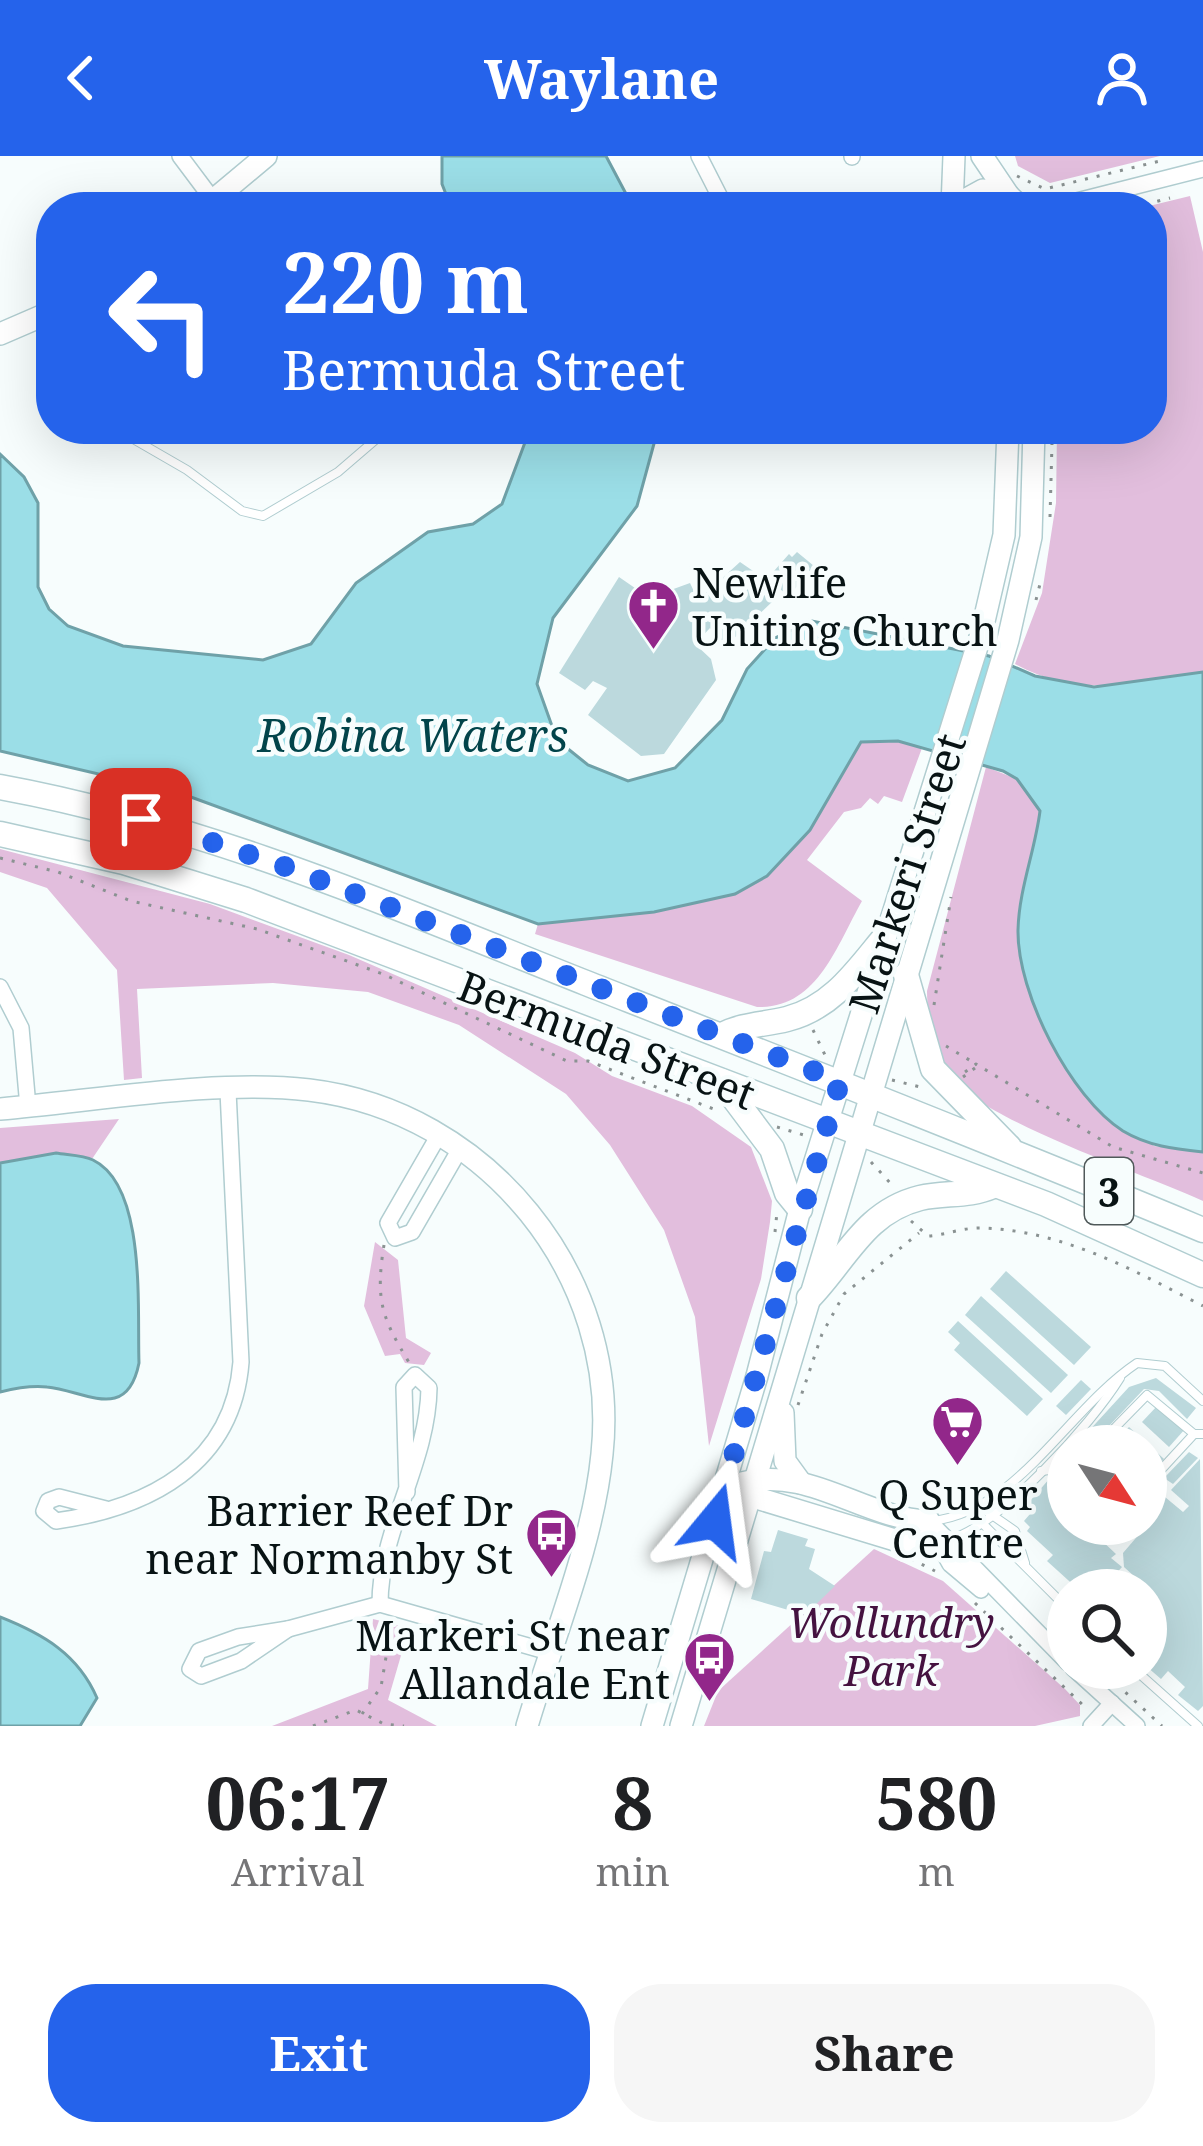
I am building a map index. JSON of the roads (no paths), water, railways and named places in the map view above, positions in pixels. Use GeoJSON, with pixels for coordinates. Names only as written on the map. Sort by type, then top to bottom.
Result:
{"type":"FeatureCollection","features":[{"type":"Feature","properties":{"kind":"main road"},"geometry":{"type":"LineString","coordinates":[[223,192],[266,156]]}},
{"type":"Feature","properties":{"kind":"main road"},"geometry":{"type":"LineString","coordinates":[[952,192],[953,156]]}},
{"type":"Feature","properties":{"kind":"main road"},"geometry":{"type":"LineString","coordinates":[[982,156],[1008,192]]}},
{"type":"Feature","properties":{"kind":"main road"},"geometry":{"type":"LineString","coordinates":[[0,334],[36,318]]}},
{"type":"Feature","properties":{"kind":"main road","name":"Markeri Street"},"geometry":{"type":"LineString","coordinates":[[652,1726],[724,1488],[789,1206],[840,1081],[981,634],[1004,535],[1007,444]]}},
{"type":"Feature","properties":{"kind":"main road","name":"Markeri Street"},"geometry":{"type":"LineString","coordinates":[[681,1726],[809,1298],[879,1086],[906,975],[1008,640],[1031,537],[1034,444]]}},
{"type":"Feature","properties":{"kind":"main road","name":"Bermuda Street"},"geometry":{"type":"LineString","coordinates":[[0,787],[228,845],[840,1081],[879,1086],[1015,1153],[1203,1230]]}},
{"type":"Feature","properties":{"kind":"main road","name":"Bermuda Street"},"geometry":{"type":"LineString","coordinates":[[0,834],[124,862],[246,900],[721,1081],[818,1130],[993,1186],[1124,1236],[1203,1275]]}},
{"type":"Feature","properties":{"kind":"main road"},"geometry":{"type":"LineString","coordinates":[[722,1035],[746,1023],[792,1018],[820,1005],[844,987],[884,939]]}},
{"type":"Feature","properties":{"kind":"main road"},"geometry":{"type":"LineString","coordinates":[[906,975],[933,1069],[1015,1153]]}},
{"type":"Feature","properties":{"kind":"main road"},"geometry":{"type":"LineString","coordinates":[[721,1081],[772,1149],[789,1206]]}},
{"type":"Feature","properties":{"kind":"main road"},"geometry":{"type":"LineString","coordinates":[[0,1109],[228,1090],[334,1094],[390,1109],[440,1133],[513,1192],[558,1250],[586,1313],[599,1365],[604,1430],[597,1488],[527,1726]]}},
{"type":"Feature","properties":{"kind":"main road"},"geometry":{"type":"LineString","coordinates":[[809,1298],[854,1240],[883,1214],[918,1198],[972,1196],[993,1186]]}},
{"type":"Feature","properties":{"kind":"main road"},"geometry":{"type":"LineString","coordinates":[[784,1382],[784,1455],[831,1505],[833,1521]]}},
{"type":"Feature","properties":{"kind":"main road"},"geometry":{"type":"LineString","coordinates":[[724,1488],[810,1486],[939,1534]]}},
{"type":"Feature","properties":{"kind":"main road"},"geometry":{"type":"LineString","coordinates":[[753,1488],[833,1521],[902,1541],[939,1534]]}},
{"type":"Feature","properties":{"kind":"street"},"geometry":{"type":"LineString","coordinates":[[180,156],[202,192]]}},
{"type":"Feature","properties":{"kind":"street"},"geometry":{"type":"LineString","coordinates":[[699,156],[717,192]]}},
{"type":"Feature","properties":{"kind":"street"},"geometry":{"type":"LineString","coordinates":[[1112,192],[1203,169]]}},
{"type":"Feature","properties":{"kind":"street"},"geometry":{"type":"LineString","coordinates":[[0,987],[21,1028],[28,1107]]}},
{"type":"Feature","properties":{"kind":"street"},"geometry":{"type":"LineString","coordinates":[[106,1509],[159,1493],[192,1469],[218,1436],[235,1399],[241,1361],[228,1090]]}},
{"type":"Feature","properties":{"kind":"street"},"geometry":{"type":"LineString","coordinates":[[440,1133],[389,1220],[389,1233],[400,1239],[412,1232],[461,1147]]}},
{"type":"Feature","properties":{"kind":"street"},"geometry":{"type":"LineString","coordinates":[[387,1605],[383,1571],[428,1418],[429,1388],[417,1376],[404,1387],[410,1463],[406,1492]]}},
{"type":"Feature","properties":{"kind":"street"},"geometry":{"type":"LineString","coordinates":[[939,1534],[954,1569],[1047,1644]]}},
{"type":"Feature","properties":{"kind":"street"},"geometry":{"type":"LineString","coordinates":[[288,1629],[225,1668],[201,1676],[190,1669],[199,1651],[238,1636],[387,1605],[549,1652]]}},
{"type":"Feature","properties":{"kind":"street"},"geometry":{"type":"LineString","coordinates":[[1096,1689],[1137,1726]]}},
{"type":"Feature","properties":{"kind":"street"},"geometry":{"type":"LineString","coordinates":[[1089,1718],[1112,1703]]}},
{"type":"Feature","properties":{"kind":"lane"},"geometry":{"type":"LineString","coordinates":[[142,444],[242,511],[263,515],[338,472],[371,444]]}},
{"type":"Feature","properties":{"kind":"lane"},"geometry":{"type":"LineString","coordinates":[[939,1534],[976,1510],[1137,1363],[1153,1361],[1203,1401]]}},
{"type":"Feature","properties":{"kind":"lane"},"geometry":{"type":"LineString","coordinates":[[939,1534],[982,1528],[998,1516],[1096,1415],[1123,1374]]}},
{"type":"Feature","properties":{"kind":"lane"},"geometry":{"type":"LineString","coordinates":[[1118,1425],[1148,1395],[1198,1434],[1167,1465]]}},
{"type":"Feature","properties":{"kind":"lane"},"geometry":{"type":"LineString","coordinates":[[1036,1474],[1047,1469]]}},
{"type":"Feature","properties":{"kind":"lane"},"geometry":{"type":"LineString","coordinates":[[976,1510],[998,1516],[1017,1534],[1025,1565]]}},
{"type":"Feature","properties":{"kind":"lane"},"geometry":{"type":"LineString","coordinates":[[976,1510],[982,1528],[1047,1588]]}},
{"type":"Feature","properties":{"kind":"lane"},"geometry":{"type":"LineString","coordinates":[[1157,1689],[1198,1726]]}},
{"type":"Feature","properties":{"kind":"water"},"geometry":{"type":"Polygon","coordinates":[[[442,156],[606,156],[625,192],[445,192],[442,156]]]}},
{"type":"Feature","properties":{"kind":"water","name":"Robina Waters"},"geometry":{"type":"Polygon","coordinates":[[[524,444],[654,444],[637,506],[553,618],[537,684],[557,740],[588,765],[628,781],[675,768],[722,720],[747,669],[775,638],[812,621],[989,656],[1035,676],[1094,687],[1203,672],[1203,1152],[1152,1143],[1123,1131],[1084,1094],[1050,1041],[1027,983],[1018,930],[1040,811],[1017,779],[1003,771],[898,741],[861,742],[810,830],[767,876],[735,894],[654,912],[538,924],[180,793],[0,751],[0,454],[24,477],[38,503],[38,587],[49,609],[68,626],[123,646],[263,660],[311,644],[356,583],[428,532],[473,524],[502,504],[524,444]]]}},
{"type":"Feature","properties":{"kind":"water"},"geometry":{"type":"Polygon","coordinates":[[[56,1153],[89,1158],[110,1174],[131,1222],[139,1363],[125,1393],[115,1398],[41,1386],[0,1392],[0,1163],[56,1153]]]}},
{"type":"Feature","properties":{"kind":"water"},"geometry":{"type":"Polygon","coordinates":[[[0,1617],[45,1638],[80,1669],[97,1698],[80,1726],[0,1726],[0,1617]]]}},
{"type":"Feature","properties":{"kind":"place","name":"Newlife Uniting Church"},"geometry":{"type":"Point","coordinates":[653,651]}},
{"type":"Feature","properties":{"kind":"place","name":"Q Super Centre"},"geometry":{"type":"Point","coordinates":[958,1467]}},
{"type":"Feature","properties":{"kind":"place","name":"Barrier Reef Dr near Normanby St"},"geometry":{"type":"Point","coordinates":[552,1579]}},
{"type":"Feature","properties":{"kind":"place","name":"Markeri St near Allandale Ent"},"geometry":{"type":"Point","coordinates":[709,1704]}},
{"type":"Feature","properties":{"kind":"park label","name":"Wollundry Park"},"geometry":{"type":"Point","coordinates":[891,1645]}}]}
